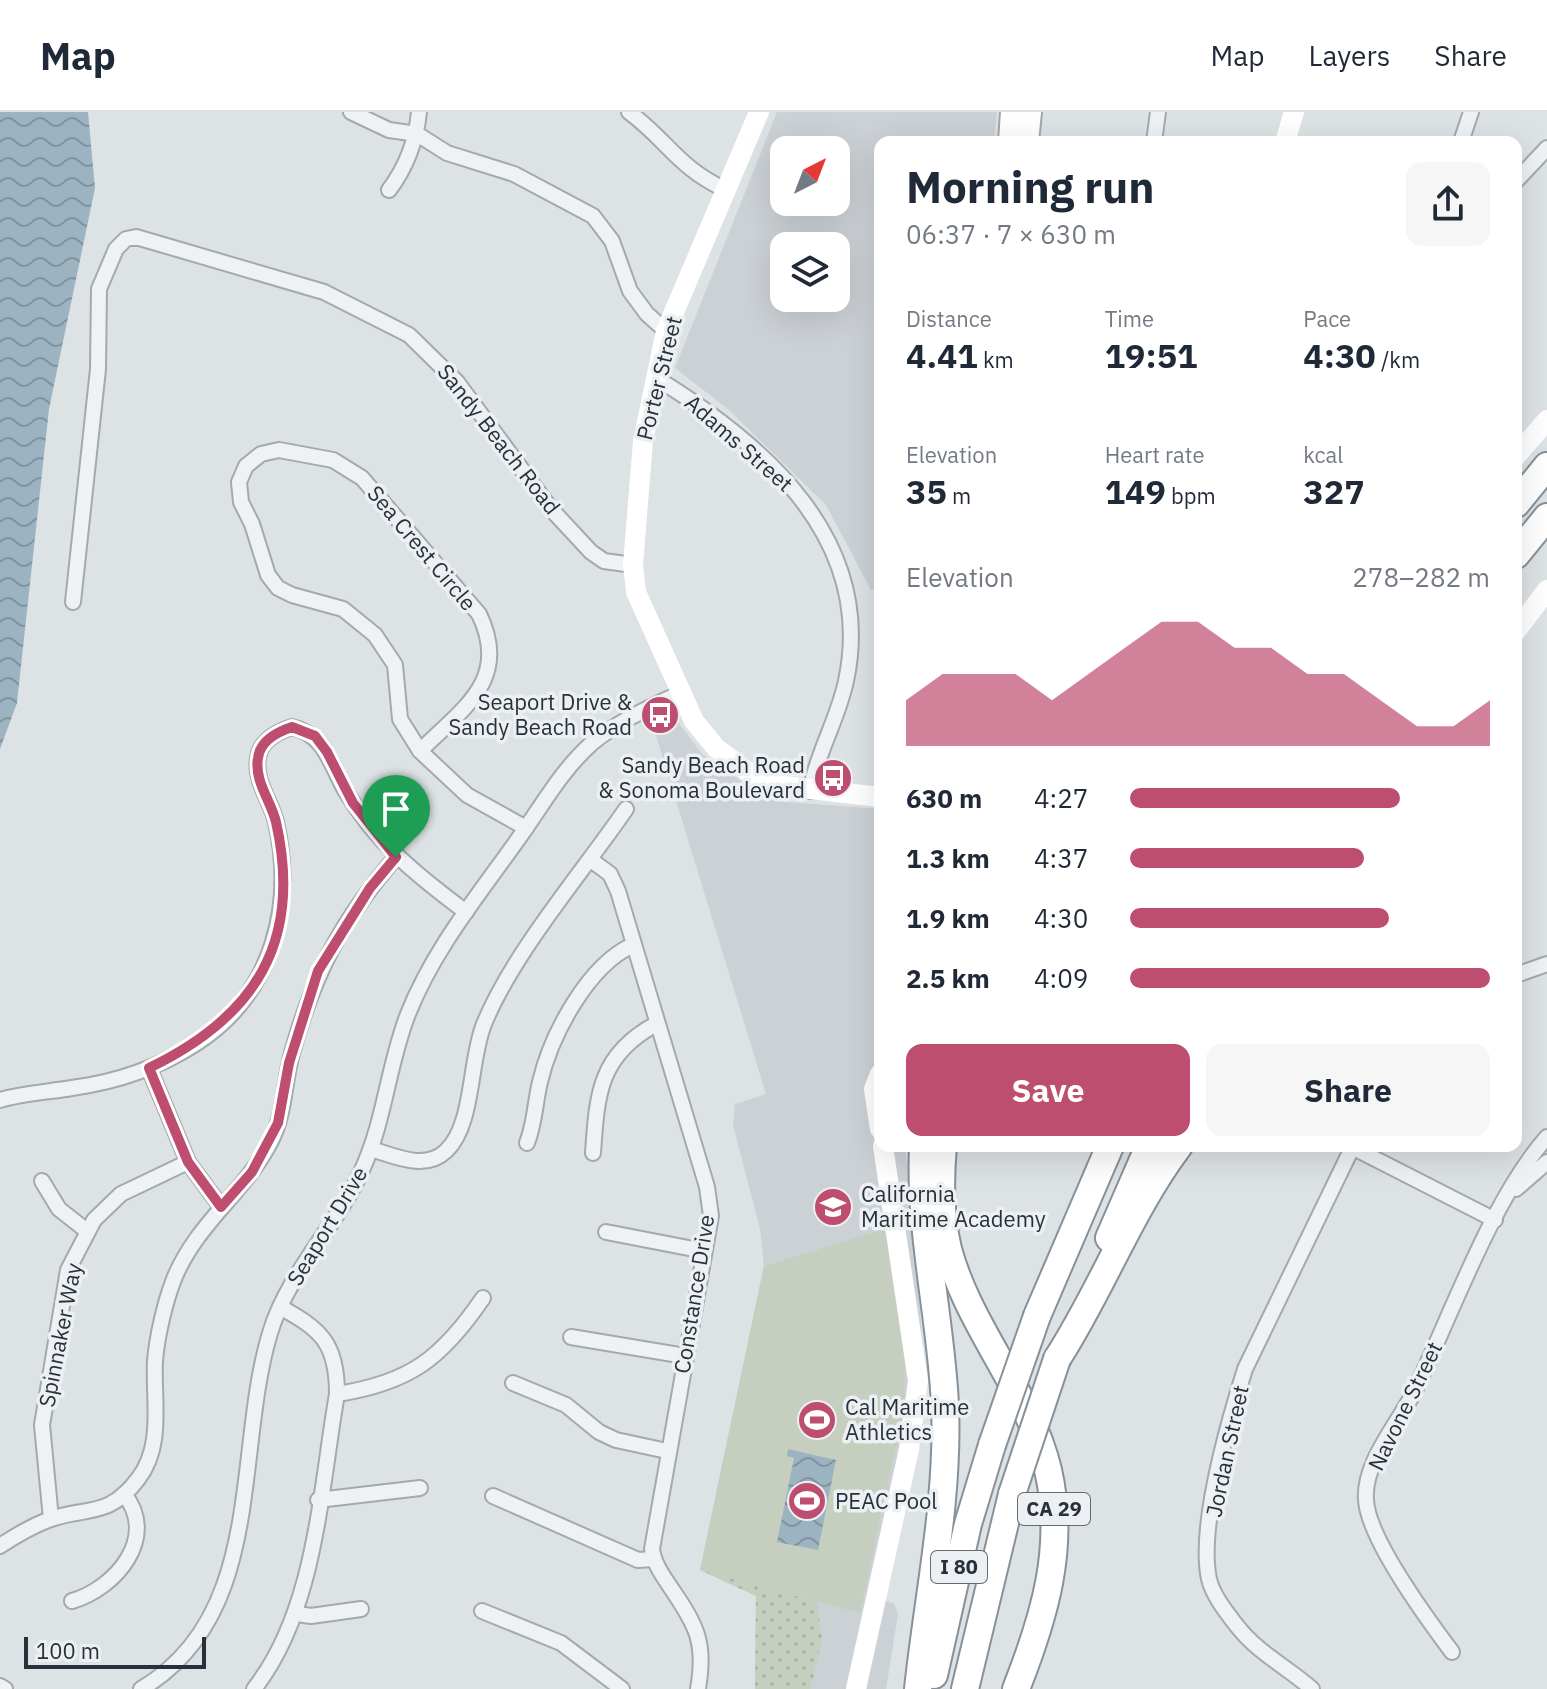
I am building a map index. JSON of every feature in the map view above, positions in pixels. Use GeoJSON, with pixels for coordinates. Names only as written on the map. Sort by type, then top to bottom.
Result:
{"type":"FeatureCollection","features":[{"type":"Feature","properties":{"kind":"highway"},"geometry":{"type":"LineString","coordinates":[[1522,497],[1547,466]]}},
{"type":"Feature","properties":{"kind":"highway"},"geometry":{"type":"LineString","coordinates":[[1522,548],[1547,517]]}},
{"type":"Feature","properties":{"kind":"highway"},"geometry":{"type":"LineString","coordinates":[[918,1689],[940,1515],[945,1408],[923,1228],[923,1152]]}},
{"type":"Feature","properties":{"kind":"highway","name":"CA 29"},"geometry":{"type":"LineString","coordinates":[[943,1152],[942,1199],[948,1250],[969,1303],[1024,1407],[1042,1450],[1054,1509],[1055,1542],[1048,1592],[1016,1689]]}},
{"type":"Feature","properties":{"kind":"highway"},"geometry":{"type":"LineString","coordinates":[[1055,1277],[1072,1199],[1092,1152]]}},
{"type":"Feature","properties":{"kind":"highway","name":"I 80"},"geometry":{"type":"LineString","coordinates":[[931,1689],[968,1524],[992,1445],[1037,1316],[1107,1152]]}},
{"type":"Feature","properties":{"kind":"highway","name":"I 80"},"geometry":{"type":"LineString","coordinates":[[965,1689],[1012,1494],[1057,1359],[1146,1152]]}},
{"type":"Feature","properties":{"kind":"highway"},"geometry":{"type":"LineString","coordinates":[[1057,1359],[1088,1311],[1159,1175],[1175,1152]]}},
{"type":"Feature","properties":{"kind":"main road"},"geometry":{"type":"LineString","coordinates":[[1010,136],[1012,112]]}},
{"type":"Feature","properties":{"kind":"main road"},"geometry":{"type":"LineString","coordinates":[[1028,136],[1030,112]]}},
{"type":"Feature","properties":{"kind":"street"},"geometry":{"type":"LineString","coordinates":[[351,112],[389,130],[417,134],[447,153],[514,174],[593,216],[612,241],[630,291],[647,314],[666,331]]}},
{"type":"Feature","properties":{"kind":"street"},"geometry":{"type":"LineString","coordinates":[[389,190],[404,170],[417,134],[419,112]]}},
{"type":"Feature","properties":{"kind":"street"},"geometry":{"type":"LineString","coordinates":[[629,112],[645,123],[677,160],[699,177],[726,190]]}},
{"type":"Feature","properties":{"kind":"street","name":"Porter Street"},"geometry":{"type":"LineString","coordinates":[[633,565],[643,441],[666,331],[759,112]]}},
{"type":"Feature","properties":{"kind":"street"},"geometry":{"type":"LineString","coordinates":[[1155,136],[1158,112]]}},
{"type":"Feature","properties":{"kind":"street"},"geometry":{"type":"LineString","coordinates":[[1287,136],[1294,112]]}},
{"type":"Feature","properties":{"kind":"street"},"geometry":{"type":"LineString","coordinates":[[1463,136],[1471,112]]}},
{"type":"Feature","properties":{"kind":"street"},"geometry":{"type":"LineString","coordinates":[[1522,175],[1547,148]]}},
{"type":"Feature","properties":{"kind":"street","name":"Sandy Beach Road"},"geometry":{"type":"LineString","coordinates":[[73,602],[98,369],[99,289],[116,249],[126,239],[136,237],[324,292],[359,306],[409,335],[457,382],[551,509],[591,552],[604,561],[633,565]]}},
{"type":"Feature","properties":{"kind":"street","name":"Adams Street"},"geometry":{"type":"LineString","coordinates":[[656,378],[709,413],[786,478],[837,555],[849,597],[849,664],[842,696],[814,769],[810,791]]}},
{"type":"Feature","properties":{"kind":"street"},"geometry":{"type":"LineString","coordinates":[[1522,449],[1547,420]]}},
{"type":"Feature","properties":{"kind":"street","name":"Sea Crest Circle"},"geometry":{"type":"LineString","coordinates":[[420,751],[468,703],[490,668],[489,635],[479,614],[362,478],[333,460],[305,452],[279,450],[261,454],[246,466],[239,482],[241,502],[252,524],[268,575],[278,588],[292,595],[343,609],[375,635],[395,665],[400,719],[420,751],[467,795],[526,828]]}},
{"type":"Feature","properties":{"kind":"street"},"geometry":{"type":"LineString","coordinates":[[633,565],[636,592],[643,614],[680,693],[708,742],[756,778],[776,785],[874,796]]}},
{"type":"Feature","properties":{"kind":"street"},"geometry":{"type":"LineString","coordinates":[[1522,623],[1547,590]]}},
{"type":"Feature","properties":{"kind":"street","name":"Seaport Drive"},"geometry":{"type":"LineString","coordinates":[[141,1689],[166,1673],[185,1652],[215,1610],[224,1589],[237,1539],[263,1362],[280,1307],[347,1201],[371,1149],[408,1015],[440,949],[567,768],[589,746],[624,720],[680,693]]}},
{"type":"Feature","properties":{"kind":"street"},"geometry":{"type":"LineString","coordinates":[[0,1100],[103,1082],[149,1068],[184,1051],[223,1024],[252,989],[267,963],[279,925],[283,880],[276,823],[260,782],[258,758],[265,743],[276,733],[292,727],[315,736],[327,752],[353,803],[396,857],[466,912]]}},
{"type":"Feature","properties":{"kind":"street"},"geometry":{"type":"LineString","coordinates":[[371,1149],[414,1162],[431,1161],[459,1137],[483,1026],[514,971],[626,809]]}},
{"type":"Feature","properties":{"kind":"street"},"geometry":{"type":"LineString","coordinates":[[0,1546],[51,1519],[90,1513],[124,1494],[148,1463],[153,1445],[155,1359],[174,1281],[199,1231],[252,1172],[275,1131],[285,1095],[289,1063],[318,971],[370,888],[396,857]]}},
{"type":"Feature","properties":{"kind":"street","name":"Constance Drive"},"geometry":{"type":"LineString","coordinates":[[591,860],[610,874],[707,1187],[711,1216],[667,1451],[653,1559]]}},
{"type":"Feature","properties":{"kind":"street"},"geometry":{"type":"LineString","coordinates":[[527,1143],[533,1126],[539,1085],[556,1033],[605,962],[633,945]]}},
{"type":"Feature","properties":{"kind":"street"},"geometry":{"type":"LineString","coordinates":[[1522,973],[1547,964]]}},
{"type":"Feature","properties":{"kind":"street"},"geometry":{"type":"LineString","coordinates":[[593,1153],[597,1093],[608,1070],[623,1046],[656,1024]]}},
{"type":"Feature","properties":{"kind":"street"},"geometry":{"type":"LineString","coordinates":[[149,1068],[188,1162],[221,1207]]}},
{"type":"Feature","properties":{"kind":"street","name":"Navone Street"},"geometry":{"type":"LineString","coordinates":[[1452,1652],[1418,1606],[1375,1529],[1365,1497],[1373,1464],[1414,1392],[1495,1220],[1533,1153],[1547,1137]]}},
{"type":"Feature","properties":{"kind":"street"},"geometry":{"type":"LineString","coordinates":[[856,1689],[909,1449],[918,1381],[884,1152]]}},
{"type":"Feature","properties":{"kind":"street","name":"Jordan Street"},"geometry":{"type":"LineString","coordinates":[[1312,1689],[1269,1658],[1238,1628],[1218,1598],[1210,1580],[1210,1522],[1233,1405],[1245,1369],[1349,1152]]}},
{"type":"Feature","properties":{"kind":"street"},"geometry":{"type":"LineString","coordinates":[[1364,1152],[1495,1220]]}},
{"type":"Feature","properties":{"kind":"street","name":"Spinnaker Way"},"geometry":{"type":"LineString","coordinates":[[51,1519],[42,1425],[68,1270],[94,1220],[121,1194],[188,1162]]}},
{"type":"Feature","properties":{"kind":"street","name":"Navone Street"},"geometry":{"type":"LineString","coordinates":[[1507,1197],[1547,1162]]}},
{"type":"Feature","properties":{"kind":"street"},"geometry":{"type":"LineString","coordinates":[[42,1181],[59,1209],[87,1231]]}},
{"type":"Feature","properties":{"kind":"street"},"geometry":{"type":"LineString","coordinates":[[606,1232],[704,1251]]}},
{"type":"Feature","properties":{"kind":"street"},"geometry":{"type":"LineString","coordinates":[[337,1394],[364,1390],[413,1372],[456,1338],[483,1298]]}},
{"type":"Feature","properties":{"kind":"street"},"geometry":{"type":"LineString","coordinates":[[254,1689],[284,1643],[297,1614],[337,1394],[337,1368],[323,1335],[280,1307]]}},
{"type":"Feature","properties":{"kind":"street"},"geometry":{"type":"LineString","coordinates":[[571,1337],[685,1356]]}},
{"type":"Feature","properties":{"kind":"street"},"geometry":{"type":"LineString","coordinates":[[513,1383],[566,1405],[599,1432],[616,1440],[667,1451]]}},
{"type":"Feature","properties":{"kind":"street"},"geometry":{"type":"LineString","coordinates":[[318,1500],[420,1488]]}},
{"type":"Feature","properties":{"kind":"street"},"geometry":{"type":"LineString","coordinates":[[72,1601],[91,1595],[132,1553],[138,1523],[136,1510],[124,1494]]}},
{"type":"Feature","properties":{"kind":"street"},"geometry":{"type":"LineString","coordinates":[[493,1496],[638,1560],[653,1559],[698,1631],[702,1666],[698,1689]]}},
{"type":"Feature","properties":{"kind":"street"},"geometry":{"type":"LineString","coordinates":[[297,1614],[311,1616],[361,1609]]}},
{"type":"Feature","properties":{"kind":"street"},"geometry":{"type":"LineString","coordinates":[[482,1611],[561,1643],[622,1689]]}},
{"type":"Feature","properties":{"kind":"shaded area"},"geometry":{"type":"Polygon","coordinates":[[[777,112],[997,112],[995,136],[874,136],[874,589],[871,590],[826,505],[728,409],[675,368],[777,112]]]}},
{"type":"Feature","properties":{"kind":"shaded area","name":"California Maritime Academy"},"geometry":{"type":"Polygon","coordinates":[[[672,714],[702,754],[765,797],[787,802],[874,809],[874,1152],[906,1152],[927,1389],[921,1433],[885,1601],[894,1603],[898,1614],[886,1689],[755,1689],[756,1596],[700,1570],[764,1266],[760,1229],[733,1125],[735,1104],[766,1094],[651,719],[672,714]]]}},
{"type":"Feature","properties":{"kind":"green space","name":"Cal Maritime Athletics"},"geometry":{"type":"Polygon","coordinates":[[[885,1229],[905,1357],[904,1408],[860,1613],[700,1570],[764,1266],[885,1229]]]}},
{"type":"Feature","properties":{"kind":"green space"},"geometry":{"type":"Polygon","coordinates":[[[700,1570],[817,1602],[822,1640],[810,1689],[755,1689],[756,1596],[700,1570]]]}},
{"type":"Feature","properties":{"kind":"water"},"geometry":{"type":"Polygon","coordinates":[[[0,112],[88,112],[95,188],[49,409],[17,703],[0,749],[0,112]]]}},
{"type":"Feature","properties":{"kind":"water","name":"PEAC Pool"},"geometry":{"type":"Polygon","coordinates":[[[788,1449],[836,1460],[818,1550],[777,1542],[794,1458],[787,1456],[788,1449]]]}},
{"type":"Feature","properties":{"kind":"place","name":"Seaport Drive & Sandy Beach Road"},"geometry":{"type":"Point","coordinates":[660,715]}},
{"type":"Feature","properties":{"kind":"place","name":"Sandy Beach Road & Sonoma Boulevard"},"geometry":{"type":"Point","coordinates":[833,778]}},
{"type":"Feature","properties":{"kind":"place","name":"California Maritime Academy"},"geometry":{"type":"Point","coordinates":[833,1207]}},
{"type":"Feature","properties":{"kind":"place","name":"Cal Maritime Athletics"},"geometry":{"type":"Point","coordinates":[817,1420]}},
{"type":"Feature","properties":{"kind":"place","name":"PEAC Pool"},"geometry":{"type":"Point","coordinates":[807,1501]}},
{"type":"Feature","properties":{"kind":"route"},"geometry":{"type":"LineString","coordinates":[[292,727],[315,736],[327,752],[353,803],[396,857],[370,888],[318,971],[289,1063],[278,1123],[252,1172],[221,1207],[188,1162],[149,1068],[201,1041],[223,1024],[252,989],[274,944],[283,899],[283,880],[276,823],[260,782],[258,758],[265,743],[276,733],[292,727]]}}]}
